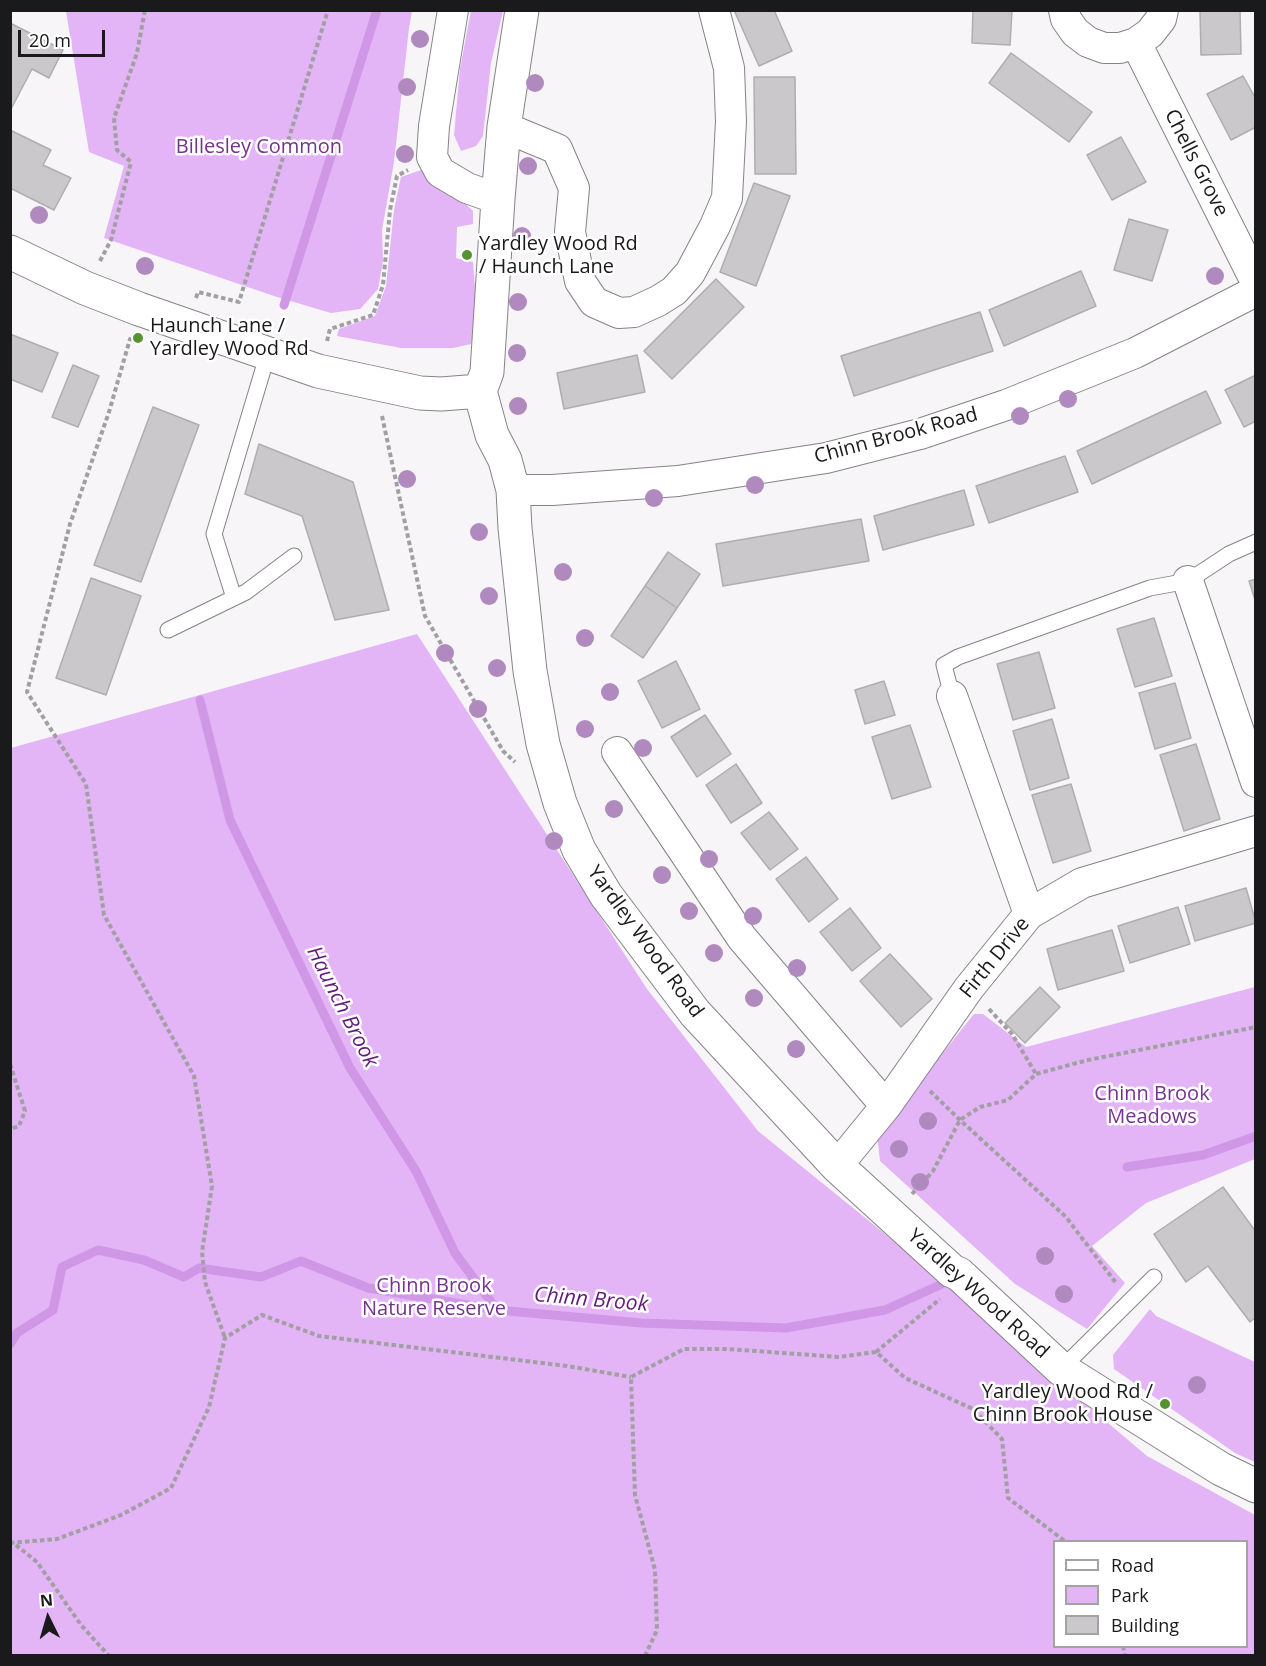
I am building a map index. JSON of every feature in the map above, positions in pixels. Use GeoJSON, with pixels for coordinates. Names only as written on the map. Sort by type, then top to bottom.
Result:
{"type":"FeatureCollection","features":[{"type":"Feature","properties":{"kind":"street"},"geometry":{"type":"LineString","coordinates":[[453,10],[434,126],[432,157],[440,171],[467,188],[498,199]]}},
{"type":"Feature","properties":{"kind":"street"},"geometry":{"type":"LineString","coordinates":[[10,252],[85,288],[139,309],[318,371],[420,393],[480,391],[488,363],[504,127],[522,10]]}},
{"type":"Feature","properties":{"kind":"street"},"geometry":{"type":"LineString","coordinates":[[504,127],[557,149],[574,188],[570,232],[580,281],[594,302],[619,314],[634,312],[658,301],[674,291],[690,273],[727,198],[731,121],[729,68],[714,10]]}},
{"type":"Feature","properties":{"kind":"street"},"geometry":{"type":"LineString","coordinates":[[1064,10],[1066,19],[1076,32],[1088,42],[1104,48],[1120,48],[1136,43],[1150,33],[1161,18],[1163,10]]}},
{"type":"Feature","properties":{"kind":"street","name":"Chells Grove"},"geometry":{"type":"LineString","coordinates":[[1136,43],[1256,282]]}},
{"type":"Feature","properties":{"kind":"street","name":"Chinn Brook Road"},"geometry":{"type":"LineString","coordinates":[[513,490],[552,490],[678,481],[826,458],[920,434],[1006,405],[1135,353],[1256,291]]}},
{"type":"Feature","properties":{"kind":"street","name":"Yardley Wood Road"},"geometry":{"type":"LineString","coordinates":[[480,391],[492,435],[505,460],[513,490],[530,671],[543,744],[560,803],[579,850],[606,895],[695,1013],[837,1166],[952,1271],[959,1274],[1061,1370],[1221,1469],[1256,1486]]}},
{"type":"Feature","properties":{"kind":"street"},"geometry":{"type":"LineString","coordinates":[[1188,581],[1256,782]]}},
{"type":"Feature","properties":{"kind":"street"},"geometry":{"type":"LineString","coordinates":[[952,696],[1029,914]]}},
{"type":"Feature","properties":{"kind":"street"},"geometry":{"type":"LineString","coordinates":[[618,752],[742,938],[886,1106]]}},
{"type":"Feature","properties":{"kind":"street","name":"Firth Drive"},"geometry":{"type":"LineString","coordinates":[[837,1166],[886,1106],[969,988],[1029,914],[1082,883],[1256,831]]}},
{"type":"Feature","properties":{"kind":"lane"},"geometry":{"type":"LineString","coordinates":[[234,598],[214,534],[268,353]]}},
{"type":"Feature","properties":{"kind":"lane"},"geometry":{"type":"LineString","coordinates":[[952,696],[944,665],[958,657],[1149,588],[1188,581],[1229,554],[1256,542]]}},
{"type":"Feature","properties":{"kind":"lane"},"geometry":{"type":"LineString","coordinates":[[168,630],[246,592],[294,556]]}},
{"type":"Feature","properties":{"kind":"lane"},"geometry":{"type":"LineString","coordinates":[[1061,1370],[1154,1277]]}},
{"type":"Feature","properties":{"kind":"path"},"geometry":{"type":"LineString","coordinates":[[85,288],[111,240],[131,162],[117,150],[114,118],[138,53],[145,10]]}},
{"type":"Feature","properties":{"kind":"path"},"geometry":{"type":"LineString","coordinates":[[239,302],[328,10]]}},
{"type":"Feature","properties":{"kind":"path"},"geometry":{"type":"LineString","coordinates":[[318,371],[330,329],[373,315],[383,285],[390,210],[397,176],[432,157]]}},
{"type":"Feature","properties":{"kind":"path"},"geometry":{"type":"LineString","coordinates":[[13,1544],[57,1539],[121,1515],[171,1488],[210,1407],[225,1338],[205,1282],[202,1252],[212,1186],[194,1076],[104,915],[86,784],[27,692],[70,524],[109,412],[130,339]]}},
{"type":"Feature","properties":{"kind":"path"},"geometry":{"type":"LineString","coordinates":[[375,384],[425,616],[503,751],[519,766]]}},
{"type":"Feature","properties":{"kind":"path"},"geometry":{"type":"LineString","coordinates":[[969,988],[1012,1034],[1036,1074]]}},
{"type":"Feature","properties":{"kind":"path"},"geometry":{"type":"LineString","coordinates":[[892,1216],[933,1171],[960,1120],[980,1107],[1008,1100],[1036,1074],[1088,1060],[1256,1027]]}},
{"type":"Feature","properties":{"kind":"path"},"geometry":{"type":"LineString","coordinates":[[10,1064],[25,1111],[19,1126],[10,1129]]}},
{"type":"Feature","properties":{"kind":"path"},"geometry":{"type":"LineString","coordinates":[[911,1071],[960,1120],[1066,1217],[1130,1301]]}},
{"type":"Feature","properties":{"kind":"path"},"geometry":{"type":"LineString","coordinates":[[225,1338],[262,1315],[319,1336],[567,1366],[631,1377],[684,1349],[727,1349],[839,1356],[876,1352],[953,1288],[959,1274]]}},
{"type":"Feature","properties":{"kind":"path"},"geometry":{"type":"LineString","coordinates":[[876,1352],[905,1378],[973,1409],[1002,1438],[1008,1498],[1063,1540]]}},
{"type":"Feature","properties":{"kind":"path"},"geometry":{"type":"LineString","coordinates":[[631,1377],[635,1495],[655,1570],[657,1630],[645,1656]]}},
{"type":"Feature","properties":{"kind":"path"},"geometry":{"type":"LineString","coordinates":[[13,1544],[37,1562],[81,1625],[109,1656]]}},
{"type":"Feature","properties":{"kind":"green space","name":"Billesley Common"},"geometry":{"type":"Polygon","coordinates":[[[66,11],[412,11],[394,162],[382,230],[383,261],[378,289],[360,309],[331,313],[104,238],[124,166],[89,152],[66,11]]]}},
{"type":"Feature","properties":{"kind":"green space"},"geometry":{"type":"Polygon","coordinates":[[[471,11],[503,11],[491,63],[483,136],[476,146],[461,151],[454,135],[460,69],[471,11]]]}},
{"type":"Feature","properties":{"kind":"green space"},"geometry":{"type":"Polygon","coordinates":[[[427,168],[473,211],[473,224],[457,227],[456,258],[473,262],[477,317],[471,344],[453,348],[401,348],[337,336],[339,329],[375,316],[386,286],[394,210],[401,177],[427,168]]]}},
{"type":"Feature","properties":{"kind":"green space","name":"Chinn Brook Nature Reserve"},"geometry":{"type":"Polygon","coordinates":[[[417,634],[647,989],[758,1131],[953,1289],[965,1302],[1147,1456],[1255,1515],[1255,1655],[11,1656],[11,748],[417,634]]]}},
{"type":"Feature","properties":{"kind":"green space","name":"Chinn Brook Meadows"},"geometry":{"type":"Polygon","coordinates":[[[1255,987],[1255,1159],[1146,1203],[1092,1246],[1125,1283],[1087,1329],[1015,1284],[880,1161],[877,1135],[974,1014],[983,1014],[1026,1047],[1255,987]]]}},
{"type":"Feature","properties":{"kind":"green space"},"geometry":{"type":"Polygon","coordinates":[[[1150,1309],[1156,1316],[1255,1362],[1255,1462],[1235,1453],[1114,1369],[1113,1355],[1150,1309]]]}},
{"type":"Feature","properties":{"kind":"building"},"geometry":{"type":"Polygon","coordinates":[[[734,10],[774,10],[792,51],[759,66],[734,10]]]}},
{"type":"Feature","properties":{"kind":"building"},"geometry":{"type":"Polygon","coordinates":[[[973,10],[1012,10],[1010,45],[972,43],[973,10]]]}},
{"type":"Feature","properties":{"kind":"building"},"geometry":{"type":"Polygon","coordinates":[[[1200,10],[1240,10],[1241,54],[1201,55],[1200,10]]]}},
{"type":"Feature","properties":{"kind":"building"},"geometry":{"type":"Polygon","coordinates":[[[10,23],[63,50],[49,78],[32,69],[10,111],[10,23]]]}},
{"type":"Feature","properties":{"kind":"building"},"geometry":{"type":"Polygon","coordinates":[[[1011,53],[1092,112],[1069,142],[989,83],[1011,53]]]}},
{"type":"Feature","properties":{"kind":"building"},"geometry":{"type":"Polygon","coordinates":[[[1243,76],[1256,99],[1256,127],[1231,140],[1207,94],[1243,76]]]}},
{"type":"Feature","properties":{"kind":"building"},"geometry":{"type":"Polygon","coordinates":[[[754,77],[795,77],[796,174],[755,174],[754,77]]]}},
{"type":"Feature","properties":{"kind":"building"},"geometry":{"type":"Polygon","coordinates":[[[10,130],[51,150],[43,165],[71,178],[54,210],[10,188],[10,130]]]}},
{"type":"Feature","properties":{"kind":"building"},"geometry":{"type":"Polygon","coordinates":[[[1121,137],[1146,182],[1112,200],[1087,155],[1121,137]]]}},
{"type":"Feature","properties":{"kind":"building"},"geometry":{"type":"Polygon","coordinates":[[[754,183],[790,196],[756,286],[720,272],[754,183]]]}},
{"type":"Feature","properties":{"kind":"building"},"geometry":{"type":"Polygon","coordinates":[[[1129,219],[1168,230],[1152,281],[1114,270],[1129,219]]]}},
{"type":"Feature","properties":{"kind":"building"},"geometry":{"type":"Polygon","coordinates":[[[1081,271],[1096,306],[1004,346],[989,310],[1081,271]]]}},
{"type":"Feature","properties":{"kind":"building"},"geometry":{"type":"Polygon","coordinates":[[[716,279],[744,307],[672,379],[644,351],[716,279]]]}},
{"type":"Feature","properties":{"kind":"building"},"geometry":{"type":"Polygon","coordinates":[[[980,312],[993,351],[854,396],[841,356],[980,312]]]}},
{"type":"Feature","properties":{"kind":"building"},"geometry":{"type":"Polygon","coordinates":[[[10,334],[58,353],[42,392],[10,379],[10,334]]]}},
{"type":"Feature","properties":{"kind":"building"},"geometry":{"type":"Polygon","coordinates":[[[637,355],[645,392],[564,409],[557,373],[637,355]]]}},
{"type":"Feature","properties":{"kind":"building"},"geometry":{"type":"Polygon","coordinates":[[[73,365],[99,376],[78,427],[52,417],[73,365]]]}},
{"type":"Feature","properties":{"kind":"building"},"geometry":{"type":"Polygon","coordinates":[[[1256,375],[1256,421],[1244,427],[1225,390],[1256,375]]]}},
{"type":"Feature","properties":{"kind":"building"},"geometry":{"type":"Polygon","coordinates":[[[1206,391],[1221,423],[1092,484],[1077,451],[1206,391]]]}},
{"type":"Feature","properties":{"kind":"building"},"geometry":{"type":"Polygon","coordinates":[[[153,407],[199,425],[141,582],[94,565],[153,407]]]}},
{"type":"Feature","properties":{"kind":"building"},"geometry":{"type":"Polygon","coordinates":[[[259,444],[353,482],[389,610],[335,620],[302,516],[245,494],[259,444]]]}},
{"type":"Feature","properties":{"kind":"building"},"geometry":{"type":"Polygon","coordinates":[[[1065,456],[1078,492],[989,523],[976,486],[1065,456]]]}},
{"type":"Feature","properties":{"kind":"building"},"geometry":{"type":"Polygon","coordinates":[[[964,490],[974,525],[883,550],[874,516],[964,490]]]}},
{"type":"Feature","properties":{"kind":"building"},"geometry":{"type":"Polygon","coordinates":[[[861,519],[869,561],[723,586],[716,544],[861,519]]]}},
{"type":"Feature","properties":{"kind":"building"},"geometry":{"type":"Polygon","coordinates":[[[668,552],[700,574],[677,608],[645,586],[668,552]]]}},
{"type":"Feature","properties":{"kind":"building"},"geometry":{"type":"Polygon","coordinates":[[[91,578],[141,596],[106,695],[56,678],[91,578]]]}},
{"type":"Feature","properties":{"kind":"building"},"geometry":{"type":"Polygon","coordinates":[[[1256,579],[1256,603],[1249,581],[1256,579]]]}},
{"type":"Feature","properties":{"kind":"building"},"geometry":{"type":"Polygon","coordinates":[[[645,586],[677,608],[643,658],[611,636],[645,586]]]}},
{"type":"Feature","properties":{"kind":"building"},"geometry":{"type":"Polygon","coordinates":[[[1154,618],[1172,676],[1135,687],[1117,629],[1154,618]]]}},
{"type":"Feature","properties":{"kind":"building"},"geometry":{"type":"Polygon","coordinates":[[[1039,652],[1055,708],[1013,720],[997,664],[1039,652]]]}},
{"type":"Feature","properties":{"kind":"building"},"geometry":{"type":"Polygon","coordinates":[[[676,661],[700,709],[662,728],[638,681],[676,661]]]}},
{"type":"Feature","properties":{"kind":"building"},"geometry":{"type":"Polygon","coordinates":[[[884,681],[895,715],[865,724],[855,690],[884,681]]]}},
{"type":"Feature","properties":{"kind":"building"},"geometry":{"type":"Polygon","coordinates":[[[1175,683],[1191,738],[1155,749],[1139,693],[1175,683]]]}},
{"type":"Feature","properties":{"kind":"building"},"geometry":{"type":"Polygon","coordinates":[[[705,715],[731,754],[697,777],[671,737],[705,715]]]}},
{"type":"Feature","properties":{"kind":"building"},"geometry":{"type":"Polygon","coordinates":[[[1052,719],[1069,778],[1030,790],[1013,731],[1052,719]]]}},
{"type":"Feature","properties":{"kind":"building"},"geometry":{"type":"Polygon","coordinates":[[[910,725],[931,787],[892,799],[872,737],[910,725]]]}},
{"type":"Feature","properties":{"kind":"building"},"geometry":{"type":"Polygon","coordinates":[[[1196,744],[1220,819],[1184,831],[1160,755],[1196,744]]]}},
{"type":"Feature","properties":{"kind":"building"},"geometry":{"type":"Polygon","coordinates":[[[736,764],[762,803],[731,823],[706,785],[736,764]]]}},
{"type":"Feature","properties":{"kind":"building"},"geometry":{"type":"Polygon","coordinates":[[[1071,784],[1091,851],[1053,863],[1032,795],[1071,784]]]}},
{"type":"Feature","properties":{"kind":"building"},"geometry":{"type":"Polygon","coordinates":[[[769,812],[798,849],[770,870],[741,833],[769,812]]]}},
{"type":"Feature","properties":{"kind":"building"},"geometry":{"type":"Polygon","coordinates":[[[806,857],[838,899],[809,922],[776,879],[806,857]]]}},
{"type":"Feature","properties":{"kind":"building"},"geometry":{"type":"Polygon","coordinates":[[[1246,888],[1256,923],[1195,941],[1185,906],[1246,888]]]}},
{"type":"Feature","properties":{"kind":"building"},"geometry":{"type":"Polygon","coordinates":[[[1178,907],[1190,944],[1130,963],[1118,926],[1178,907]]]}},
{"type":"Feature","properties":{"kind":"building"},"geometry":{"type":"Polygon","coordinates":[[[850,908],[881,948],[852,971],[820,932],[850,908]]]}},
{"type":"Feature","properties":{"kind":"building"},"geometry":{"type":"Polygon","coordinates":[[[1112,930],[1124,971],[1058,990],[1047,949],[1112,930]]]}},
{"type":"Feature","properties":{"kind":"building"},"geometry":{"type":"Polygon","coordinates":[[[890,954],[932,999],[901,1027],[860,981],[890,954]]]}},
{"type":"Feature","properties":{"kind":"building"},"geometry":{"type":"Polygon","coordinates":[[[1040,987],[1060,1007],[1025,1043],[1005,1023],[1040,987]]]}},
{"type":"Feature","properties":{"kind":"building"},"geometry":{"type":"Polygon","coordinates":[[[1223,1187],[1256,1232],[1256,1317],[1250,1322],[1208,1266],[1186,1282],[1154,1234],[1223,1187]]]}},
{"type":"Feature","properties":{"kind":"waterway","name":"Haunch Brook"},"geometry":{"type":"LineString","coordinates":[[284,305],[377,10]]}},
{"type":"Feature","properties":{"kind":"waterway","name":"Haunch Brook"},"geometry":{"type":"LineString","coordinates":[[200,700],[230,820],[350,1068],[416,1171],[455,1253],[497,1310]]}},
{"type":"Feature","properties":{"kind":"waterway","name":"Chinn Brook"},"geometry":{"type":"LineString","coordinates":[[1127,1167],[1203,1155],[1256,1136]]}},
{"type":"Feature","properties":{"kind":"waterway","name":"Chinn Brook"},"geometry":{"type":"LineString","coordinates":[[10,1344],[17,1333],[53,1310],[62,1267],[98,1250],[144,1260],[184,1277],[199,1268],[261,1277],[301,1261],[368,1288],[497,1310],[641,1323],[786,1328],[885,1310],[942,1284]]}},
{"type":"Feature","properties":{"kind":"place","name":"Yardley Wood Rd / Haunch Lane"},"geometry":{"type":"Point","coordinates":[467,255]}},
{"type":"Feature","properties":{"kind":"place","name":"Haunch Lane / Yardley Wood Rd"},"geometry":{"type":"Point","coordinates":[138,338]}},
{"type":"Feature","properties":{"kind":"place","name":"Yardley Wood Rd / Chinn Brook House"},"geometry":{"type":"Point","coordinates":[1165,1404]}}]}
